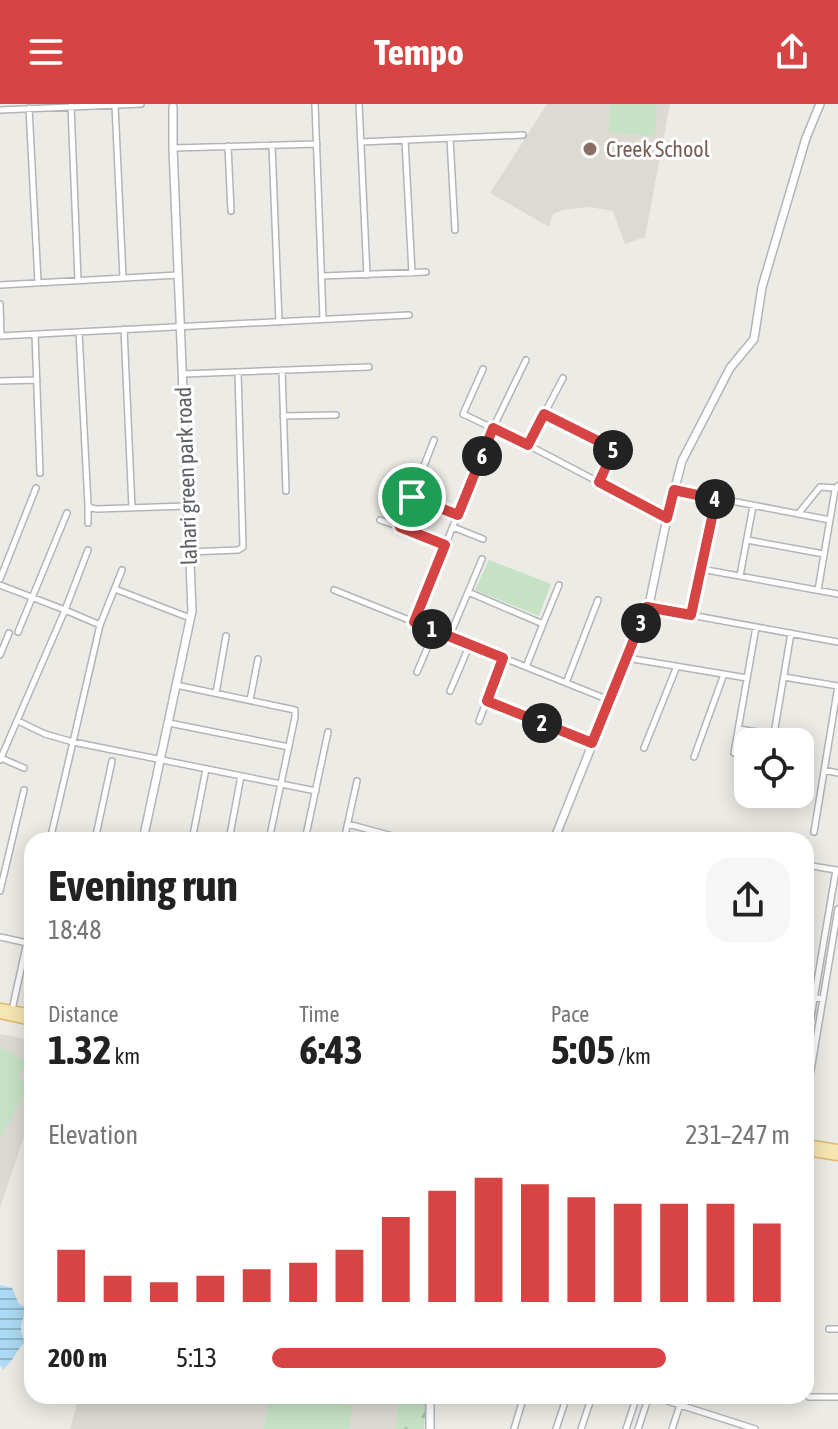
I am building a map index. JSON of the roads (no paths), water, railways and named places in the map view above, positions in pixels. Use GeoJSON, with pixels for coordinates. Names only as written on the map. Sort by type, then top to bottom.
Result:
{"type":"FeatureCollection","features":[{"type":"Feature","properties":{"kind":"main road"},"geometry":{"type":"LineString","coordinates":[[0,1008],[24,1012]]}},
{"type":"Feature","properties":{"kind":"main road"},"geometry":{"type":"LineString","coordinates":[[0,1014],[24,1019]]}},
{"type":"Feature","properties":{"kind":"main road"},"geometry":{"type":"LineString","coordinates":[[814,1145],[838,1149]]}},
{"type":"Feature","properties":{"kind":"main road"},"geometry":{"type":"LineString","coordinates":[[814,1152],[838,1156]]}},
{"type":"Feature","properties":{"kind":"street"},"geometry":{"type":"LineString","coordinates":[[0,110],[141,104]]}},
{"type":"Feature","properties":{"kind":"street"},"geometry":{"type":"LineString","coordinates":[[315,104],[323,319]]}},
{"type":"Feature","properties":{"kind":"street"},"geometry":{"type":"LineString","coordinates":[[359,104],[367,275]]}},
{"type":"Feature","properties":{"kind":"street"},"geometry":{"type":"LineString","coordinates":[[557,832],[647,607],[682,461],[726,375],[754,339],[762,287],[806,138],[820,104]]}},
{"type":"Feature","properties":{"kind":"street"},"geometry":{"type":"LineString","coordinates":[[115,105],[123,278]]}},
{"type":"Feature","properties":{"kind":"street","name":"lahari green park road"},"geometry":{"type":"LineString","coordinates":[[145,832],[192,604],[173,105]]}},
{"type":"Feature","properties":{"kind":"street"},"geometry":{"type":"LineString","coordinates":[[71,106],[78,280]]}},
{"type":"Feature","properties":{"kind":"street"},"geometry":{"type":"LineString","coordinates":[[29,108],[38,282]]}},
{"type":"Feature","properties":{"kind":"street"},"geometry":{"type":"LineString","coordinates":[[361,142],[523,135]]}},
{"type":"Feature","properties":{"kind":"street"},"geometry":{"type":"LineString","coordinates":[[450,138],[455,230]]}},
{"type":"Feature","properties":{"kind":"street"},"geometry":{"type":"LineString","coordinates":[[405,140],[412,273]]}},
{"type":"Feature","properties":{"kind":"street"},"geometry":{"type":"LineString","coordinates":[[173,148],[317,144]]}},
{"type":"Feature","properties":{"kind":"street"},"geometry":{"type":"LineString","coordinates":[[272,145],[279,322]]}},
{"type":"Feature","properties":{"kind":"street"},"geometry":{"type":"LineString","coordinates":[[228,146],[231,211]]}},
{"type":"Feature","properties":{"kind":"street"},"geometry":{"type":"LineString","coordinates":[[322,276],[426,272]]}},
{"type":"Feature","properties":{"kind":"street"},"geometry":{"type":"LineString","coordinates":[[0,285],[178,275]]}},
{"type":"Feature","properties":{"kind":"street"},"geometry":{"type":"LineString","coordinates":[[0,304],[1,336],[409,315]]}},
{"type":"Feature","properties":{"kind":"street"},"geometry":{"type":"LineString","coordinates":[[124,329],[132,508]]}},
{"type":"Feature","properties":{"kind":"street"},"geometry":{"type":"LineString","coordinates":[[79,332],[88,523]]}},
{"type":"Feature","properties":{"kind":"street"},"geometry":{"type":"LineString","coordinates":[[35,334],[40,473]]}},
{"type":"Feature","properties":{"kind":"street"},"geometry":{"type":"LineString","coordinates":[[414,622],[493,428],[526,360]]}},
{"type":"Feature","properties":{"kind":"street"},"geometry":{"type":"LineString","coordinates":[[183,374],[369,367]]}},
{"type":"Feature","properties":{"kind":"street"},"geometry":{"type":"LineString","coordinates":[[483,369],[463,414],[667,518]]}},
{"type":"Feature","properties":{"kind":"street"},"geometry":{"type":"LineString","coordinates":[[282,370],[286,491]]}},
{"type":"Feature","properties":{"kind":"street"},"geometry":{"type":"LineString","coordinates":[[189,552],[238,550],[243,547],[238,372]]}},
{"type":"Feature","properties":{"kind":"street"},"geometry":{"type":"LineString","coordinates":[[528,445],[563,378]]}},
{"type":"Feature","properties":{"kind":"street"},"geometry":{"type":"LineString","coordinates":[[0,381],[37,380]]}},
{"type":"Feature","properties":{"kind":"street"},"geometry":{"type":"LineString","coordinates":[[544,414],[612,448],[599,482]]}},
{"type":"Feature","properties":{"kind":"street"},"geometry":{"type":"LineString","coordinates":[[283,416],[336,415]]}},
{"type":"Feature","properties":{"kind":"street"},"geometry":{"type":"LineString","coordinates":[[400,527],[434,440]]}},
{"type":"Feature","properties":{"kind":"street"},"geometry":{"type":"LineString","coordinates":[[798,514],[820,487],[837,487],[818,590]]}},
{"type":"Feature","properties":{"kind":"street"},"geometry":{"type":"LineString","coordinates":[[36,488],[0,582],[100,625]]}},
{"type":"Feature","properties":{"kind":"street"},"geometry":{"type":"LineString","coordinates":[[674,490],[830,520]]}},
{"type":"Feature","properties":{"kind":"street"},"geometry":{"type":"LineString","coordinates":[[396,492],[458,515]]}},
{"type":"Feature","properties":{"kind":"street"},"geometry":{"type":"LineString","coordinates":[[691,615],[716,499]]}},
{"type":"Feature","properties":{"kind":"street"},"geometry":{"type":"LineString","coordinates":[[88,505],[97,509],[186,506]]}},
{"type":"Feature","properties":{"kind":"street"},"geometry":{"type":"LineString","coordinates":[[740,576],[753,506]]}},
{"type":"Feature","properties":{"kind":"street"},"geometry":{"type":"LineString","coordinates":[[18,632],[67,513]]}},
{"type":"Feature","properties":{"kind":"street"},"geometry":{"type":"LineString","coordinates":[[380,520],[445,545]]}},
{"type":"Feature","properties":{"kind":"street"},"geometry":{"type":"LineString","coordinates":[[453,527],[483,539]]}},
{"type":"Feature","properties":{"kind":"street"},"geometry":{"type":"LineString","coordinates":[[747,540],[824,554]]}},
{"type":"Feature","properties":{"kind":"street"},"geometry":{"type":"LineString","coordinates":[[24,768],[0,759],[88,550]]}},
{"type":"Feature","properties":{"kind":"street"},"geometry":{"type":"LineString","coordinates":[[450,635],[482,559]]}},
{"type":"Feature","properties":{"kind":"street"},"geometry":{"type":"LineString","coordinates":[[701,569],[838,594]]}},
{"type":"Feature","properties":{"kind":"street"},"geometry":{"type":"LineString","coordinates":[[52,832],[100,625],[122,570]]}},
{"type":"Feature","properties":{"kind":"street"},"geometry":{"type":"LineString","coordinates":[[526,667],[559,585]]}},
{"type":"Feature","properties":{"kind":"street"},"geometry":{"type":"LineString","coordinates":[[115,589],[190,618]]}},
{"type":"Feature","properties":{"kind":"street"},"geometry":{"type":"LineString","coordinates":[[334,590],[609,700]]}},
{"type":"Feature","properties":{"kind":"street"},"geometry":{"type":"LineString","coordinates":[[468,592],[543,624]]}},
{"type":"Feature","properties":{"kind":"street"},"geometry":{"type":"LineString","coordinates":[[566,683],[598,600]]}},
{"type":"Feature","properties":{"kind":"street"},"geometry":{"type":"LineString","coordinates":[[647,607],[838,642]]}},
{"type":"Feature","properties":{"kind":"street"},"geometry":{"type":"LineString","coordinates":[[739,728],[756,627]]}},
{"type":"Feature","properties":{"kind":"street"},"geometry":{"type":"LineString","coordinates":[[417,672],[435,630]]}},
{"type":"Feature","properties":{"kind":"street"},"geometry":{"type":"LineString","coordinates":[[0,655],[9,633]]}},
{"type":"Feature","properties":{"kind":"street"},"geometry":{"type":"LineString","coordinates":[[775,728],[791,633]]}},
{"type":"Feature","properties":{"kind":"street"},"geometry":{"type":"LineString","coordinates":[[216,693],[226,636]]}},
{"type":"Feature","properties":{"kind":"street"},"geometry":{"type":"LineString","coordinates":[[450,691],[470,644]]}},
{"type":"Feature","properties":{"kind":"street"},"geometry":{"type":"LineString","coordinates":[[479,721],[503,658]]}},
{"type":"Feature","properties":{"kind":"street"},"geometry":{"type":"LineString","coordinates":[[627,658],[747,678]]}},
{"type":"Feature","properties":{"kind":"street"},"geometry":{"type":"LineString","coordinates":[[250,700],[258,659]]}},
{"type":"Feature","properties":{"kind":"street"},"geometry":{"type":"LineString","coordinates":[[644,748],[677,666]]}},
{"type":"Feature","properties":{"kind":"street"},"geometry":{"type":"LineString","coordinates":[[694,757],[724,674]]}},
{"type":"Feature","properties":{"kind":"street"},"geometry":{"type":"LineString","coordinates":[[784,677],[838,686],[814,832]]}},
{"type":"Feature","properties":{"kind":"street"},"geometry":{"type":"LineString","coordinates":[[176,685],[295,710],[271,832]]}},
{"type":"Feature","properties":{"kind":"street"},"geometry":{"type":"LineString","coordinates":[[487,701],[592,743]]}},
{"type":"Feature","properties":{"kind":"street"},"geometry":{"type":"LineString","coordinates":[[18,721],[45,734],[73,742],[316,791]]}},
{"type":"Feature","properties":{"kind":"street"},"geometry":{"type":"LineString","coordinates":[[169,723],[289,747]]}},
{"type":"Feature","properties":{"kind":"street"},"geometry":{"type":"LineString","coordinates":[[307,832],[328,732]]}},
{"type":"Feature","properties":{"kind":"street"},"geometry":{"type":"LineString","coordinates":[[97,832],[112,761]]}},
{"type":"Feature","properties":{"kind":"street"},"geometry":{"type":"LineString","coordinates":[[194,832],[206,769]]}},
{"type":"Feature","properties":{"kind":"street"},"geometry":{"type":"LineString","coordinates":[[824,770],[838,773]]}},
{"type":"Feature","properties":{"kind":"street"},"geometry":{"type":"LineString","coordinates":[[230,832],[241,776]]}},
{"type":"Feature","properties":{"kind":"street"},"geometry":{"type":"LineString","coordinates":[[346,832],[357,781]]}},
{"type":"Feature","properties":{"kind":"street"},"geometry":{"type":"LineString","coordinates":[[0,891],[24,790]]}},
{"type":"Feature","properties":{"kind":"street"},"geometry":{"type":"LineString","coordinates":[[348,824],[378,832]]}},
{"type":"Feature","properties":{"kind":"street"},"geometry":{"type":"LineString","coordinates":[[814,866],[837,870],[814,998],[823,999]]}},
{"type":"Feature","properties":{"kind":"street"},"geometry":{"type":"LineString","coordinates":[[814,1054],[838,909]]}},
{"type":"Feature","properties":{"kind":"street"},"geometry":{"type":"LineString","coordinates":[[828,920],[837,922]]}},
{"type":"Feature","properties":{"kind":"street"},"geometry":{"type":"LineString","coordinates":[[0,937],[24,942]]}},
{"type":"Feature","properties":{"kind":"street"},"geometry":{"type":"LineString","coordinates":[[12,1010],[24,963]]}},
{"type":"Feature","properties":{"kind":"street"},"geometry":{"type":"LineString","coordinates":[[829,1329],[838,1329]]}},
{"type":"Feature","properties":{"kind":"street"},"geometry":{"type":"LineString","coordinates":[[814,1397],[838,1397]]}},
{"type":"Feature","properties":{"kind":"street"},"geometry":{"type":"LineString","coordinates":[[430,1404],[430,1429]]}},
{"type":"Feature","properties":{"kind":"street"},"geometry":{"type":"LineString","coordinates":[[514,1429],[522,1404]]}},
{"type":"Feature","properties":{"kind":"street"},"geometry":{"type":"LineString","coordinates":[[556,1429],[564,1404]]}},
{"type":"Feature","properties":{"kind":"street"},"geometry":{"type":"LineString","coordinates":[[581,1429],[589,1404]]}},
{"type":"Feature","properties":{"kind":"street"},"geometry":{"type":"LineString","coordinates":[[626,1429],[634,1404]]}},
{"type":"Feature","properties":{"kind":"street"},"geometry":{"type":"LineString","coordinates":[[638,1429],[647,1404]]}},
{"type":"Feature","properties":{"kind":"street"},"geometry":{"type":"LineString","coordinates":[[677,1404],[755,1429]]}},
{"type":"Feature","properties":{"kind":"street"},"geometry":{"type":"LineString","coordinates":[[672,1429],[680,1405]]}},
{"type":"Feature","properties":{"kind":"water"},"geometry":{"type":"Polygon","coordinates":[[[0,1285],[12,1288],[19,1304],[24,1306],[21,1328],[24,1343],[10,1363],[3,1369],[0,1365],[0,1285]]]}},
{"type":"Feature","properties":{"kind":"place","name":"Creek School"},"geometry":{"type":"Point","coordinates":[590,149]}}]}
